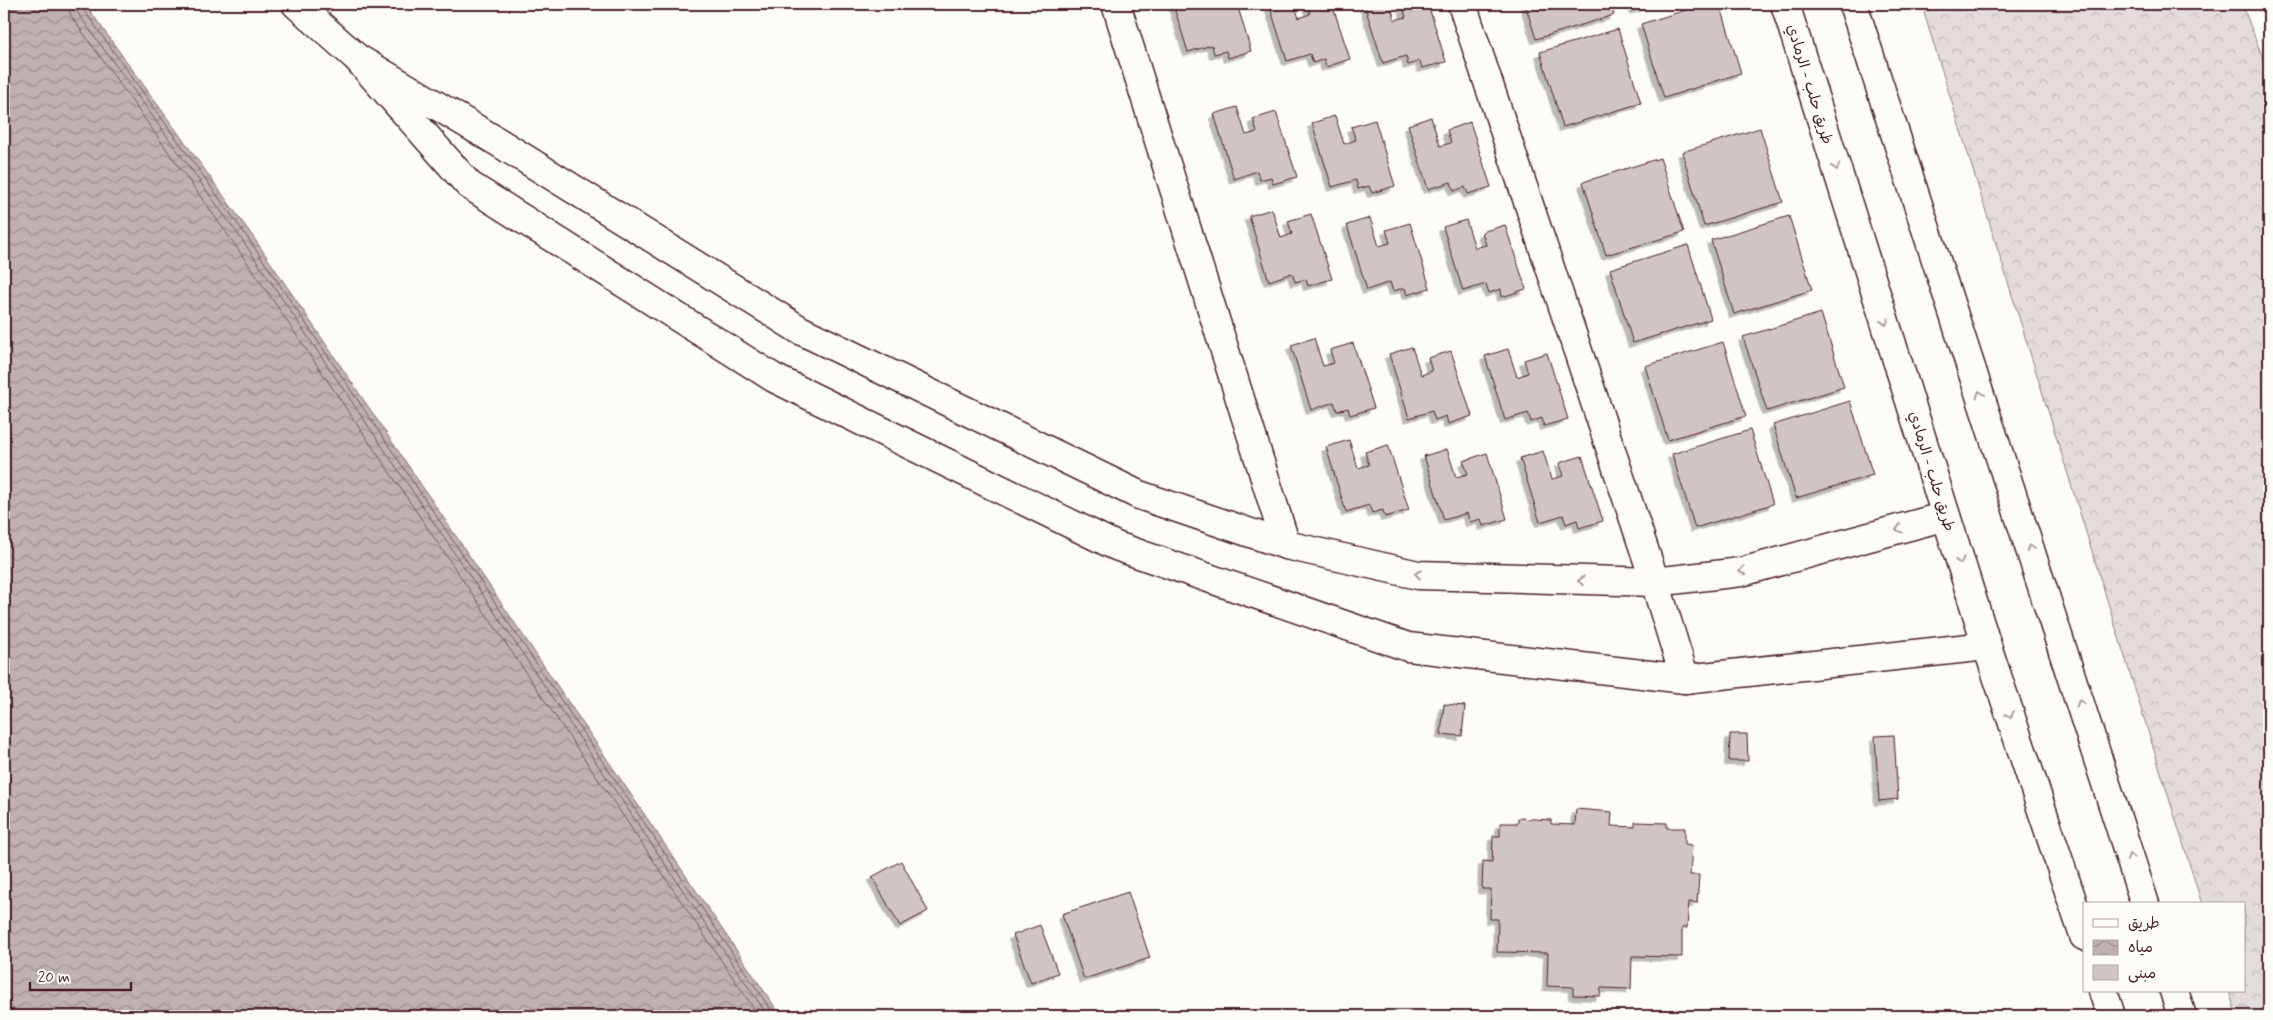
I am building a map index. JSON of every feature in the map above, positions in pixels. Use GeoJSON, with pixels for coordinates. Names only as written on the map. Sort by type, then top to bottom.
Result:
{"type":"FeatureCollection","features":[{"type":"Feature","properties":{"kind":"main road"},"geometry":{"type":"LineString","coordinates":[[296,4],[357,58],[469,185],[774,378],[1116,546],[1408,647],[1685,679],[1987,646]]}},
{"type":"Feature","properties":{"kind":"main road"},"geometry":{"type":"LineString","coordinates":[[1116,4],[1286,545]]}},
{"type":"Feature","properties":{"kind":"main road"},"geometry":{"type":"LineString","coordinates":[[1462,4],[1655,582],[1685,679]]}},
{"type":"Feature","properties":{"kind":"main road","name":"طريق حلب - الرمادي"},"geometry":{"type":"LineString","coordinates":[[1785,4],[1987,646],[2083,933]]}},
{"type":"Feature","properties":{"kind":"main road"},"geometry":{"type":"LineString","coordinates":[[1853,4],[2144,902]]}},
{"type":"Feature","properties":{"kind":"main road"},"geometry":{"type":"LineString","coordinates":[[357,58],[498,142],[800,330],[1139,495],[1286,545],[1418,575],[1655,582],[1740,572],[1946,516]]}},
{"type":"Feature","properties":{"kind":"main road"},"geometry":{"type":"LineString","coordinates":[[2103,992],[2111,1016]]}},
{"type":"Feature","properties":{"kind":"main road"},"geometry":{"type":"LineString","coordinates":[[2174,992],[2182,1016]]}},
{"type":"Feature","properties":{"kind":"green space"},"geometry":{"type":"Polygon","coordinates":[[[1937,4],[2242,4],[2269,74],[2269,1016],[2237,1016],[2229,992],[2246,992],[2246,902],[2201,902],[1924,13],[1937,4]]]}},
{"type":"Feature","properties":{"kind":"water"},"geometry":{"type":"Polygon","coordinates":[[[4,4],[85,4],[254,238],[781,1016],[4,1016],[4,4]]]}},
{"type":"Feature","properties":{"kind":"building"},"geometry":{"type":"Polygon","coordinates":[[[1173,4],[1199,4],[1200,9],[1212,6],[1211,4],[1237,4],[1251,51],[1228,58],[1226,51],[1214,54],[1212,45],[1188,52],[1173,4]]]}},
{"type":"Feature","properties":{"kind":"building"},"geometry":{"type":"Polygon","coordinates":[[[1269,4],[1294,4],[1299,18],[1310,14],[1307,4],[1332,4],[1350,59],[1326,67],[1324,59],[1313,63],[1310,54],[1287,61],[1269,4]]]}},
{"type":"Feature","properties":{"kind":"building"},"geometry":{"type":"Polygon","coordinates":[[[1364,4],[1390,4],[1395,20],[1406,17],[1402,4],[1428,4],[1446,62],[1422,68],[1420,61],[1408,65],[1406,56],[1383,63],[1364,4]]]}},
{"type":"Feature","properties":{"kind":"building"},"geometry":{"type":"Polygon","coordinates":[[[1525,4],[1610,4],[1614,15],[1536,39],[1525,4]]]}},
{"type":"Feature","properties":{"kind":"building"},"geometry":{"type":"Polygon","coordinates":[[[1632,4],[1653,4],[1634,10],[1632,4]]]}},
{"type":"Feature","properties":{"kind":"building"},"geometry":{"type":"Polygon","coordinates":[[[1705,4],[1720,4],[1741,73],[1664,98],[1641,24],[1705,4]]]}},
{"type":"Feature","properties":{"kind":"building"},"geometry":{"type":"Polygon","coordinates":[[[1618,29],[1641,103],[1563,127],[1540,52],[1618,29]]]}},
{"type":"Feature","properties":{"kind":"building"},"geometry":{"type":"Polygon","coordinates":[[[1237,107],[1246,135],[1257,132],[1253,119],[1276,112],[1297,177],[1273,184],[1271,177],[1260,180],[1257,171],[1234,179],[1214,114],[1237,107]]]}},
{"type":"Feature","properties":{"kind":"building"},"geometry":{"type":"Polygon","coordinates":[[[1335,116],[1344,144],[1356,140],[1351,127],[1375,120],[1395,186],[1372,193],[1369,186],[1358,189],[1356,180],[1332,187],[1312,123],[1335,116]]]}},
{"type":"Feature","properties":{"kind":"building"},"geometry":{"type":"Polygon","coordinates":[[[1431,117],[1440,146],[1451,143],[1447,130],[1470,122],[1491,187],[1468,194],[1465,187],[1454,191],[1451,182],[1428,189],[1408,125],[1431,117]]]}},
{"type":"Feature","properties":{"kind":"building"},"geometry":{"type":"Polygon","coordinates":[[[1760,128],[1783,202],[1704,226],[1682,152],[1760,128]]]}},
{"type":"Feature","properties":{"kind":"building"},"geometry":{"type":"Polygon","coordinates":[[[1660,158],[1684,232],[1606,255],[1583,182],[1660,158]]]}},
{"type":"Feature","properties":{"kind":"building"},"geometry":{"type":"Polygon","coordinates":[[[1272,209],[1281,238],[1292,234],[1288,221],[1311,214],[1332,279],[1308,286],[1306,279],[1295,282],[1292,273],[1269,281],[1249,216],[1272,209]]]}},
{"type":"Feature","properties":{"kind":"building"},"geometry":{"type":"Polygon","coordinates":[[[1789,216],[1812,290],[1734,314],[1711,240],[1789,216]]]}},
{"type":"Feature","properties":{"kind":"building"},"geometry":{"type":"Polygon","coordinates":[[[1370,218],[1379,246],[1390,243],[1386,230],[1410,223],[1430,288],[1407,295],[1405,288],[1393,291],[1390,282],[1367,290],[1347,225],[1370,218]]]}},
{"type":"Feature","properties":{"kind":"building"},"geometry":{"type":"Polygon","coordinates":[[[1466,220],[1475,248],[1486,245],[1482,232],[1505,225],[1526,289],[1502,297],[1501,289],[1489,293],[1486,284],[1463,291],[1443,227],[1466,220]]]}},
{"type":"Feature","properties":{"kind":"building"},"geometry":{"type":"Polygon","coordinates":[[[1688,245],[1711,319],[1633,343],[1610,269],[1688,245]]]}},
{"type":"Feature","properties":{"kind":"building"},"geometry":{"type":"Polygon","coordinates":[[[1821,313],[1844,387],[1767,411],[1743,337],[1821,313]]]}},
{"type":"Feature","properties":{"kind":"building"},"geometry":{"type":"Polygon","coordinates":[[[1314,338],[1323,366],[1334,363],[1330,350],[1353,343],[1374,408],[1350,415],[1348,408],[1337,411],[1334,402],[1311,410],[1291,345],[1314,338]]]}},
{"type":"Feature","properties":{"kind":"building"},"geometry":{"type":"Polygon","coordinates":[[[1723,342],[1746,416],[1668,440],[1645,366],[1723,342]]]}},
{"type":"Feature","properties":{"kind":"building"},"geometry":{"type":"Polygon","coordinates":[[[1412,347],[1421,375],[1432,371],[1428,358],[1451,351],[1472,416],[1448,424],[1446,416],[1435,420],[1432,411],[1409,418],[1389,354],[1412,347]]]}},
{"type":"Feature","properties":{"kind":"building"},"geometry":{"type":"Polygon","coordinates":[[[1508,349],[1517,377],[1528,373],[1524,360],[1547,353],[1568,419],[1544,426],[1542,418],[1531,422],[1528,413],[1505,420],[1485,356],[1508,349]]]}},
{"type":"Feature","properties":{"kind":"building"},"geometry":{"type":"Polygon","coordinates":[[[1850,401],[1873,475],[1796,498],[1773,425],[1850,401]]]}},
{"type":"Feature","properties":{"kind":"building"},"geometry":{"type":"Polygon","coordinates":[[[1750,430],[1773,504],[1695,528],[1672,454],[1750,430]]]}},
{"type":"Feature","properties":{"kind":"building"},"geometry":{"type":"Polygon","coordinates":[[[1349,440],[1358,468],[1369,465],[1365,452],[1388,445],[1409,510],[1385,517],[1383,510],[1372,513],[1369,505],[1346,512],[1326,447],[1349,440]]]}},
{"type":"Feature","properties":{"kind":"building"},"geometry":{"type":"Polygon","coordinates":[[[1447,449],[1456,477],[1468,474],[1463,461],[1487,453],[1507,519],[1483,526],[1481,519],[1470,522],[1467,513],[1444,520],[1424,456],[1447,449]]]}},
{"type":"Feature","properties":{"kind":"building"},"geometry":{"type":"Polygon","coordinates":[[[1543,451],[1552,479],[1563,476],[1559,463],[1582,456],[1603,521],[1579,528],[1577,520],[1566,524],[1563,515],[1540,522],[1520,458],[1543,451]]]}},
{"type":"Feature","properties":{"kind":"building"},"geometry":{"type":"Polygon","coordinates":[[[1444,704],[1465,706],[1462,736],[1441,734],[1444,704]]]}},
{"type":"Feature","properties":{"kind":"building"},"geometry":{"type":"Polygon","coordinates":[[[1730,734],[1747,734],[1748,761],[1729,761],[1730,734]]]}},
{"type":"Feature","properties":{"kind":"building"},"geometry":{"type":"Polygon","coordinates":[[[1894,735],[1898,799],[1879,801],[1875,736],[1894,735]]]}},
{"type":"Feature","properties":{"kind":"building"},"geometry":{"type":"Polygon","coordinates":[[[1576,809],[1612,812],[1611,826],[1635,827],[1635,822],[1667,823],[1667,828],[1685,828],[1685,844],[1692,845],[1690,875],[1699,875],[1697,903],[1689,902],[1687,928],[1682,928],[1682,957],[1632,956],[1631,989],[1601,988],[1600,996],[1573,995],[1573,987],[1547,986],[1548,953],[1497,952],[1498,919],[1490,919],[1491,889],[1482,889],[1483,861],[1492,862],[1493,836],[1500,836],[1500,823],[1518,823],[1518,818],[1551,820],[1551,824],[1575,825],[1576,809]]]}},
{"type":"Feature","properties":{"kind":"building"},"geometry":{"type":"Polygon","coordinates":[[[901,861],[928,911],[900,926],[872,877],[901,861]]]}},
{"type":"Feature","properties":{"kind":"building"},"geometry":{"type":"Polygon","coordinates":[[[1128,892],[1150,958],[1084,979],[1062,914],[1128,892]]]}},
{"type":"Feature","properties":{"kind":"building"},"geometry":{"type":"Polygon","coordinates":[[[1040,925],[1058,973],[1031,983],[1013,935],[1040,925]]]}}]}
